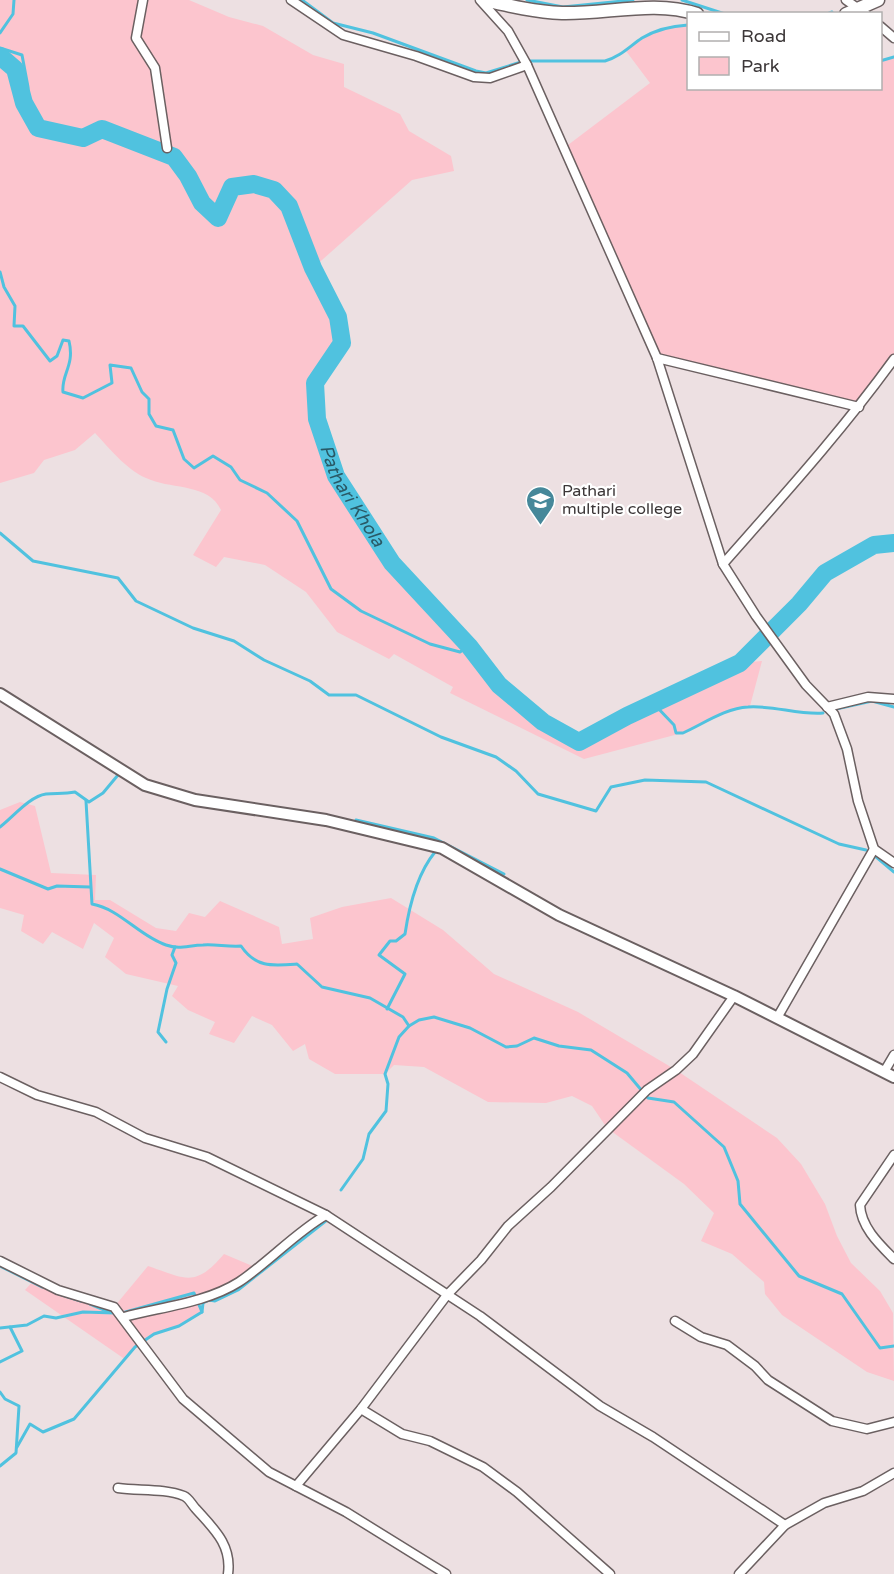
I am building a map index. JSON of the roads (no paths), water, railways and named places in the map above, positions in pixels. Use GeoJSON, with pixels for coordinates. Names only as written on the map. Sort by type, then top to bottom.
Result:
{"type":"FeatureCollection","features":[{"type":"Feature","properties":{"kind":"main road"},"geometry":{"type":"LineString","coordinates":[[482,0],[562,13],[659,6],[690,12]]}},
{"type":"Feature","properties":{"kind":"main road"},"geometry":{"type":"LineString","coordinates":[[862,11],[878,0]]}},
{"type":"Feature","properties":{"kind":"street"},"geometry":{"type":"LineString","coordinates":[[143,0],[136,38],[154,68],[167,148]]}},
{"type":"Feature","properties":{"kind":"street"},"geometry":{"type":"LineString","coordinates":[[291,0],[343,35],[474,77],[490,78],[526,65]]}},
{"type":"Feature","properties":{"kind":"street"},"geometry":{"type":"LineString","coordinates":[[482,0],[508,31],[526,65],[657,358],[723,564],[756,616],[806,685],[834,714],[847,749],[858,801],[874,849],[894,863]]}},
{"type":"Feature","properties":{"kind":"street"},"geometry":{"type":"LineString","coordinates":[[846,0],[862,11]]}},
{"type":"Feature","properties":{"kind":"street"},"geometry":{"type":"LineString","coordinates":[[882,28],[894,38]]}},
{"type":"Feature","properties":{"kind":"street"},"geometry":{"type":"LineString","coordinates":[[657,358],[859,407]]}},
{"type":"Feature","properties":{"kind":"street"},"geometry":{"type":"LineString","coordinates":[[723,564],[859,407],[894,359]]}},
{"type":"Feature","properties":{"kind":"street"},"geometry":{"type":"LineString","coordinates":[[0,694],[146,785],[184,797],[326,820],[442,849],[560,915],[734,996],[889,1074],[894,1054]]}},
{"type":"Feature","properties":{"kind":"street"},"geometry":{"type":"LineString","coordinates":[[827,707],[868,697],[894,699]]}},
{"type":"Feature","properties":{"kind":"street"},"geometry":{"type":"LineString","coordinates":[[777,1017],[874,849]]}},
{"type":"Feature","properties":{"kind":"street"},"geometry":{"type":"LineString","coordinates":[[296,1486],[361,1408],[447,1295],[481,1260],[508,1226],[551,1187],[645,1092],[676,1070],[693,1054],[734,996]]}},
{"type":"Feature","properties":{"kind":"street"},"geometry":{"type":"LineString","coordinates":[[0,1077],[38,1095],[96,1112],[145,1138],[207,1157],[326,1215],[447,1295],[600,1406],[654,1437],[785,1525]]}},
{"type":"Feature","properties":{"kind":"street"},"geometry":{"type":"LineString","coordinates":[[893,1160],[860,1205],[864,1221],[871,1234],[894,1259]]}},
{"type":"Feature","properties":{"kind":"street"},"geometry":{"type":"LineString","coordinates":[[124,1317],[202,1297],[237,1283],[292,1242],[312,1223],[326,1215]]}},
{"type":"Feature","properties":{"kind":"street"},"geometry":{"type":"LineString","coordinates":[[0,1261],[58,1290],[114,1307],[124,1317],[147,1354],[183,1400],[269,1472],[346,1512],[446,1574]]}},
{"type":"Feature","properties":{"kind":"street"},"geometry":{"type":"LineString","coordinates":[[675,1321],[701,1337],[727,1345],[755,1366],[768,1380],[832,1421],[867,1430],[894,1422]]}},
{"type":"Feature","properties":{"kind":"street"},"geometry":{"type":"LineString","coordinates":[[361,1408],[402,1434],[430,1441],[483,1467],[517,1492],[610,1574]]}},
{"type":"Feature","properties":{"kind":"street"},"geometry":{"type":"LineString","coordinates":[[739,1574],[785,1525],[824,1503],[863,1491],[894,1473]]}},
{"type":"Feature","properties":{"kind":"street"},"geometry":{"type":"LineString","coordinates":[[118,1488],[168,1491],[187,1496],[214,1526],[224,1541],[228,1574]]}},
{"type":"Feature","properties":{"kind":"waterway"},"geometry":{"type":"LineString","coordinates":[[0,33],[13,14],[14,0]]}},
{"type":"Feature","properties":{"kind":"waterway"},"geometry":{"type":"LineString","coordinates":[[302,0],[333,23],[373,33],[476,71],[486,73],[521,62]]}},
{"type":"Feature","properties":{"kind":"waterway"},"geometry":{"type":"LineString","coordinates":[[527,0],[563,7],[633,0]]}},
{"type":"Feature","properties":{"kind":"waterway"},"geometry":{"type":"LineString","coordinates":[[682,0],[719,12]]}},
{"type":"Feature","properties":{"kind":"waterway"},"geometry":{"type":"LineString","coordinates":[[530,61],[605,61],[653,32],[687,25]]}},
{"type":"Feature","properties":{"kind":"waterway"},"geometry":{"type":"LineString","coordinates":[[0,48],[22,55],[28,87],[27,107]]}},
{"type":"Feature","properties":{"kind":"waterway","name":"Pathari Khola"},"geometry":{"type":"LineString","coordinates":[[0,56],[15,69],[24,103],[38,128],[83,138],[102,129],[174,157],[188,176],[202,203],[218,218],[232,187],[254,184],[274,190],[289,206],[313,268],[338,317],[342,343],[315,383],[317,419],[336,476],[392,563],[469,646],[499,685],[543,722],[579,742],[627,716],[740,663],[799,604],[825,573],[874,545],[894,543]]}},
{"type":"Feature","properties":{"kind":"waterway"},"geometry":{"type":"LineString","coordinates":[[882,60],[894,57]]}},
{"type":"Feature","properties":{"kind":"waterway"},"geometry":{"type":"LineString","coordinates":[[0,272],[4,287],[15,306],[14,326],[23,326],[50,361],[57,356],[63,340],[69,341],[70,357],[63,392],[83,398],[112,383],[110,365],[131,368],[142,392],[149,399],[149,414],[156,426],[173,430],[184,459],[194,468],[213,456],[231,467],[240,480],[267,493],[297,521],[331,589],[361,611],[430,644],[460,652],[469,646]]}},
{"type":"Feature","properties":{"kind":"waterway"},"geometry":{"type":"LineString","coordinates":[[0,533],[33,561],[118,578],[136,601],[193,628],[234,641],[264,660],[310,681],[329,695],[356,695],[441,737],[496,757],[516,771],[538,794],[596,811],[611,787],[645,780],[706,782],[839,844],[866,850]]}},
{"type":"Feature","properties":{"kind":"waterway"},"geometry":{"type":"LineString","coordinates":[[836,709],[872,701],[894,707]]}},
{"type":"Feature","properties":{"kind":"waterway"},"geometry":{"type":"LineString","coordinates":[[654,704],[674,725],[676,733],[683,733],[723,713],[740,708],[767,707],[804,713],[823,713]]}},
{"type":"Feature","properties":{"kind":"waterway"},"geometry":{"type":"LineString","coordinates":[[0,827],[28,803],[46,794],[75,792],[89,802],[103,793],[118,775],[116,772]]}},
{"type":"Feature","properties":{"kind":"waterway"},"geometry":{"type":"LineString","coordinates":[[86,801],[92,904],[112,911],[147,936],[166,945],[180,947],[241,946],[253,958],[265,964],[297,964],[322,987],[370,998],[403,1017],[409,1026]]}},
{"type":"Feature","properties":{"kind":"waterway"},"geometry":{"type":"LineString","coordinates":[[356,820],[434,838],[504,874]]}},
{"type":"Feature","properties":{"kind":"waterway"},"geometry":{"type":"LineString","coordinates":[[387,1009],[405,974],[379,955],[390,941],[396,941],[405,934],[415,891],[423,870],[435,852]]}},
{"type":"Feature","properties":{"kind":"waterway"},"geometry":{"type":"LineString","coordinates":[[875,856],[894,872]]}},
{"type":"Feature","properties":{"kind":"waterway"},"geometry":{"type":"LineString","coordinates":[[0,869],[48,889],[57,886],[90,887]]}},
{"type":"Feature","properties":{"kind":"waterway"},"geometry":{"type":"LineString","coordinates":[[166,1042],[158,1032],[167,989],[176,963],[172,955],[175,947]]}},
{"type":"Feature","properties":{"kind":"waterway"},"geometry":{"type":"LineString","coordinates":[[341,1190],[363,1159],[369,1134],[386,1111],[388,1084],[385,1074],[399,1037],[409,1026],[419,1020],[434,1017],[470,1028],[506,1047],[517,1046],[534,1038],[559,1046],[591,1050],[627,1073],[648,1098],[674,1102],[724,1147],[738,1181],[740,1204],[799,1276],[842,1294],[880,1348],[894,1346]]}},
{"type":"Feature","properties":{"kind":"waterway"},"geometry":{"type":"LineString","coordinates":[[122,1313],[194,1293],[202,1312],[203,1303],[209,1300],[215,1301],[238,1290],[327,1220]]}},
{"type":"Feature","properties":{"kind":"waterway"},"geometry":{"type":"LineString","coordinates":[[0,1266],[42,1287]]}},
{"type":"Feature","properties":{"kind":"waterway"},"geometry":{"type":"LineString","coordinates":[[56,1293],[81,1301]]}},
{"type":"Feature","properties":{"kind":"waterway"},"geometry":{"type":"LineString","coordinates":[[90,1304],[109,1312]]}},
{"type":"Feature","properties":{"kind":"waterway"},"geometry":{"type":"LineString","coordinates":[[0,1328],[27,1325],[44,1316],[56,1318],[83,1312],[115,1313]]}},
{"type":"Feature","properties":{"kind":"waterway"},"geometry":{"type":"LineString","coordinates":[[17,1447],[30,1424],[43,1432],[74,1419],[135,1347],[154,1334],[179,1326],[202,1312]]}},
{"type":"Feature","properties":{"kind":"waterway"},"geometry":{"type":"LineString","coordinates":[[0,1362],[22,1351],[10,1327]]}},
{"type":"Feature","properties":{"kind":"waterway"},"geometry":{"type":"LineString","coordinates":[[0,1392],[5,1399],[19,1406],[16,1453],[0,1466]]}},
{"type":"Feature","properties":{"kind":"place","name":"Pathari multiple college"},"geometry":{"type":"Point","coordinates":[541,526]}}]}
